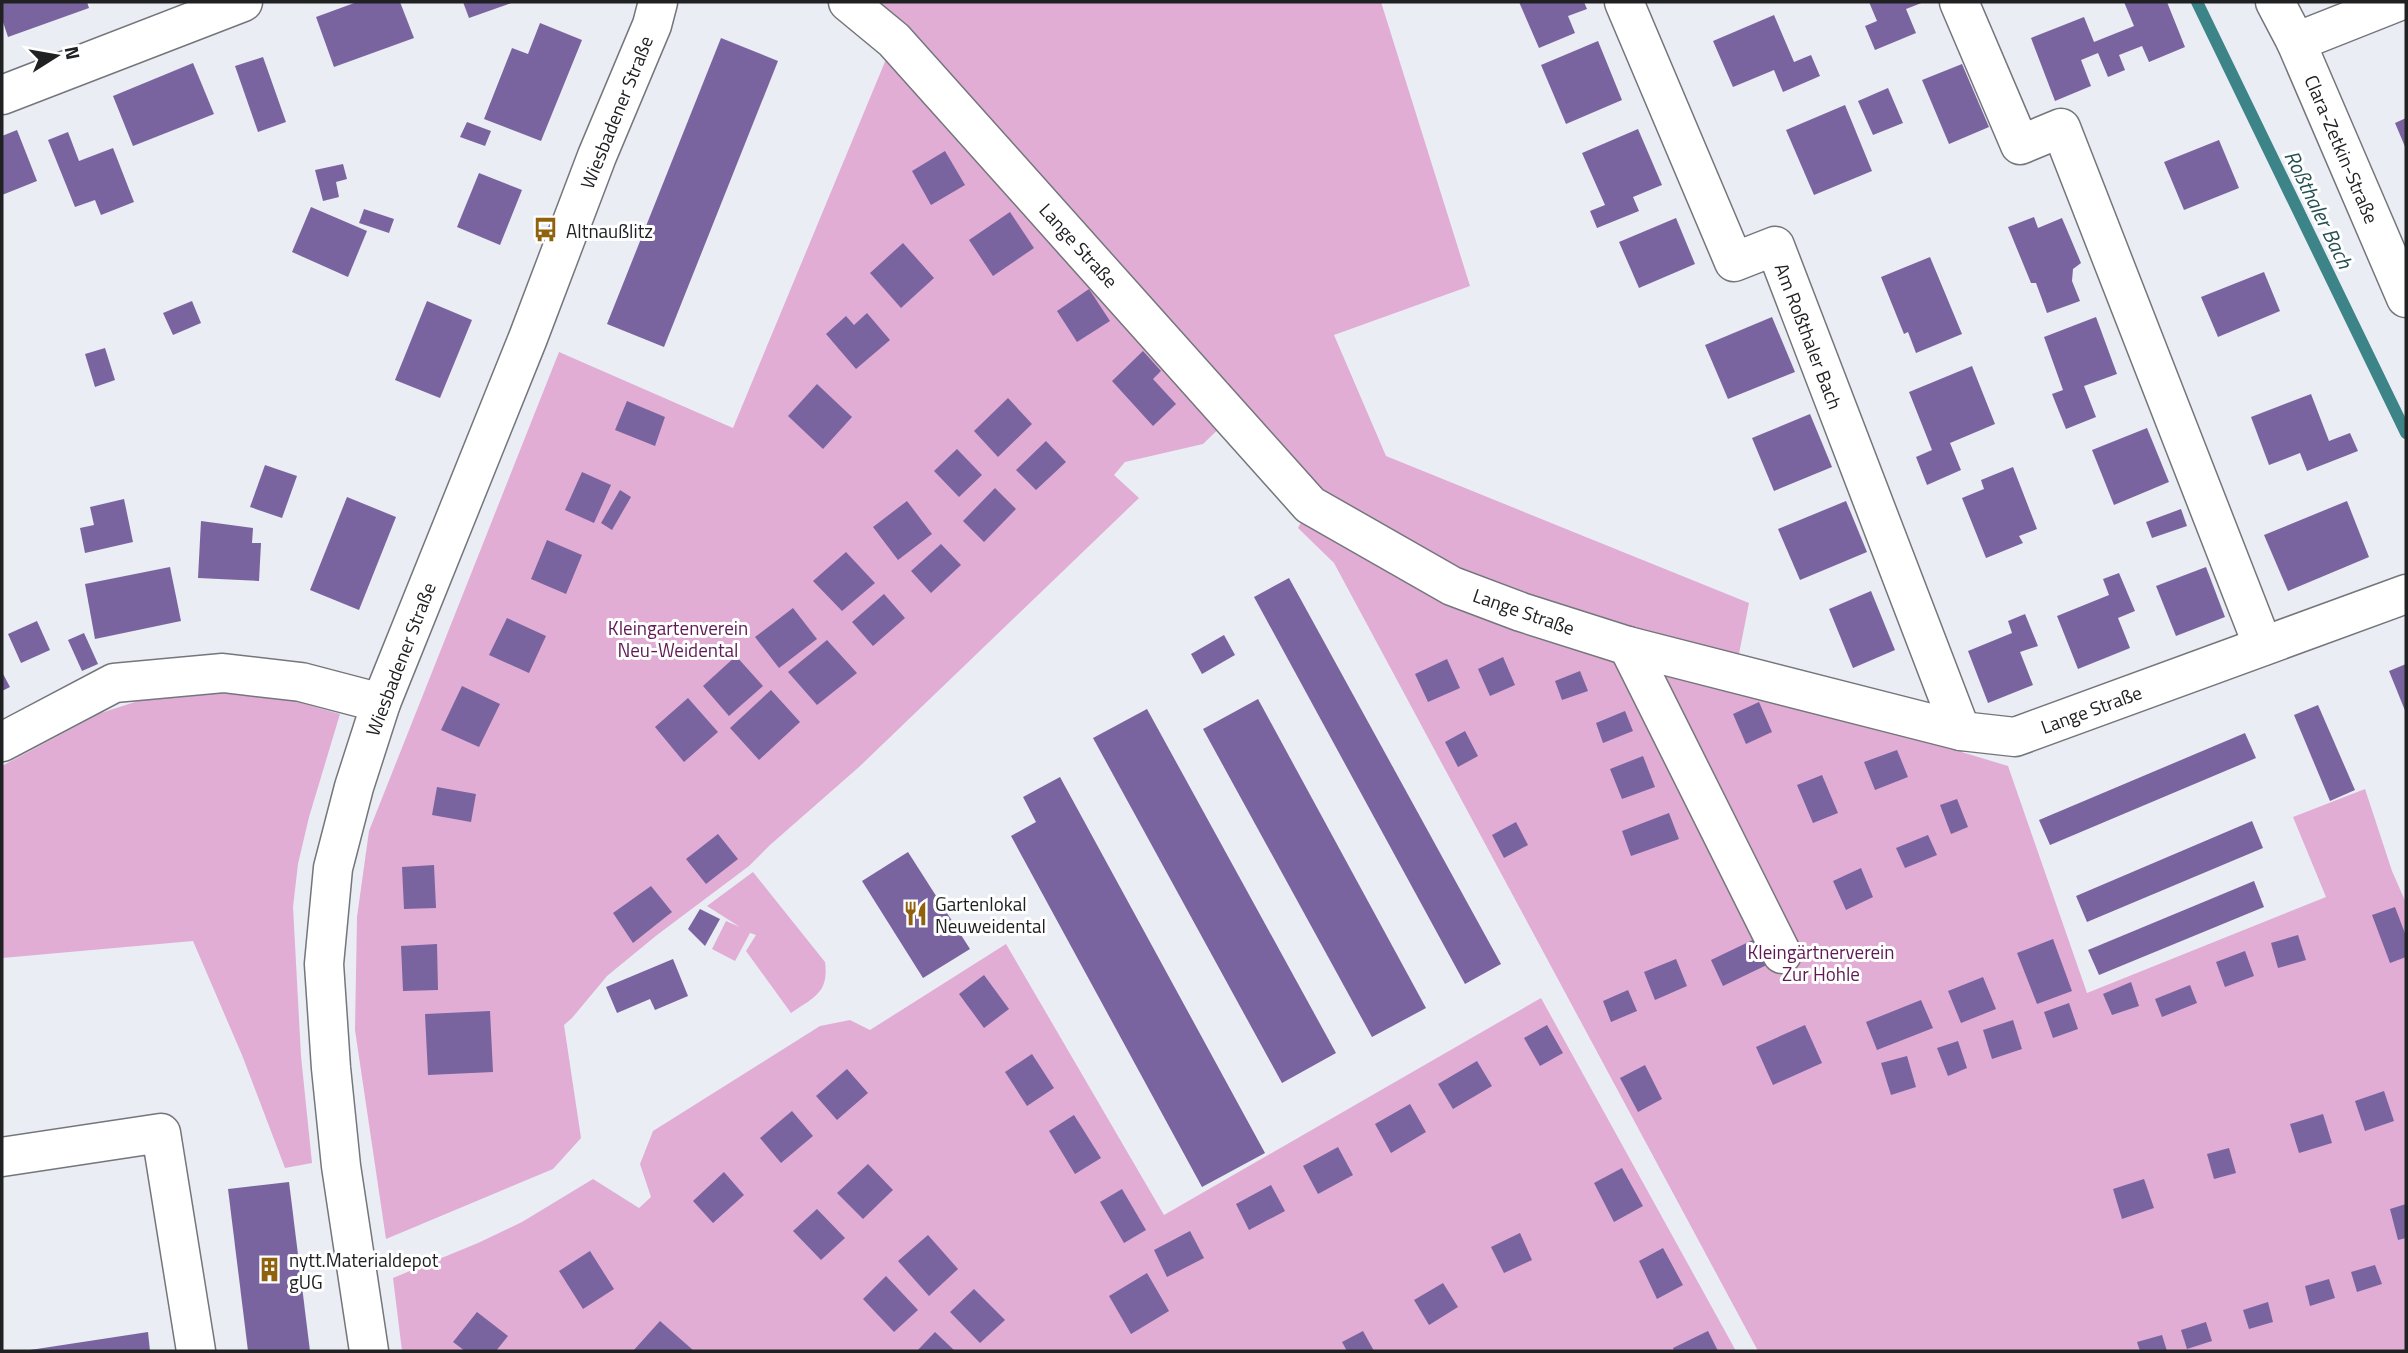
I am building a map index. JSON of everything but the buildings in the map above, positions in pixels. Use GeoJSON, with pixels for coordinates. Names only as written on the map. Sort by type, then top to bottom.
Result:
{"type":"FeatureCollection","features":[{"type":"Feature","properties":{"kind":"street"},"geometry":{"type":"LineString","coordinates":[[2,95],[243,2]]}},
{"type":"Feature","properties":{"kind":"street","name":"Wiesbadener Straße"},"geometry":{"type":"LineString","coordinates":[[369,1351],[341,1166],[324,964],[333,868],[354,788],[381,703],[528,338],[597,156],[652,25],[658,2]]}},
{"type":"Feature","properties":{"kind":"street","name":"Lange Straße"},"geometry":{"type":"LineString","coordinates":[[849,2],[894,40],[1310,505],[1452,586],[1521,612],[1629,646],[1961,731],[2015,737],[2406,594]]}},
{"type":"Feature","properties":{"kind":"street","name":"Am Roßthaler Bach"},"geometry":{"type":"LineString","coordinates":[[1624,2],[1734,262],[1775,246],[1961,731]]}},
{"type":"Feature","properties":{"kind":"street"},"geometry":{"type":"LineString","coordinates":[[1959,2],[2020,145],[2061,128],[2263,646]]}},
{"type":"Feature","properties":{"kind":"street","name":"Clara-Zetkin-Straße"},"geometry":{"type":"LineString","coordinates":[[2275,2],[2296,42],[2406,298]]}},
{"type":"Feature","properties":{"kind":"street"},"geometry":{"type":"LineString","coordinates":[[2296,42],[2397,2]]}},
{"type":"Feature","properties":{"kind":"street"},"geometry":{"type":"LineString","coordinates":[[1629,646],[1782,954]]}},
{"type":"Feature","properties":{"kind":"street"},"geometry":{"type":"LineString","coordinates":[[2,742],[114,683],[223,673],[300,682],[381,703]]}},
{"type":"Feature","properties":{"kind":"street"},"geometry":{"type":"LineString","coordinates":[[2,1157],[161,1133],[196,1351]]}},
{"type":"Feature","properties":{"kind":"green space"},"geometry":{"type":"Polygon","coordinates":[[[877,2],[1381,2],[1470,286],[1334,335],[1386,456],[1749,603],[1738,659],[1726,681],[2008,766],[2087,993],[2326,897],[2293,817],[2365,789],[2392,871],[2406,903],[2406,1351],[1758,1351],[1334,563],[1298,528],[1310,505],[1232,416],[1203,444],[1125,462],[1114,475],[1139,498],[859,767],[749,866],[607,976],[564,1025],[581,1138],[553,1169],[386,1239],[355,1030],[357,917],[369,831],[559,352],[733,428],[894,40],[877,2]]]}},
{"type":"Feature","properties":{"kind":"green space"},"geometry":{"type":"Polygon","coordinates":[[[249,688],[340,714],[309,817],[298,864],[293,907],[301,1056],[312,1163],[285,1168],[242,1055],[193,941],[2,958],[2,766],[101,713],[147,698],[249,688]]]}},
{"type":"Feature","properties":{"kind":"green space"},"geometry":{"type":"Polygon","coordinates":[[[753,872],[825,962],[825,981],[822,988],[813,998],[791,1013],[746,951],[756,935],[750,933],[735,961],[712,949],[726,921],[740,927],[707,906],[753,872]]]}},
{"type":"Feature","properties":{"kind":"green space"},"geometry":{"type":"Polygon","coordinates":[[[1006,944],[1164,1215],[1541,998],[1736,1351],[402,1351],[393,1278],[522,1222],[593,1179],[639,1208],[651,1197],[640,1164],[653,1131],[820,1026],[850,1020],[870,1030],[1006,944]]]}},
{"type":"Feature","properties":{"kind":"waterway","name":"Roßthaler Bach"},"geometry":{"type":"LineString","coordinates":[[2197,2],[2406,433]]}},
{"type":"Feature","properties":{"kind":"place","name":"Altnaußlitz"},"geometry":{"type":"Point","coordinates":[546,230]}},
{"type":"Feature","properties":{"kind":"place","name":"Gartenlokal Neuweidental"},"geometry":{"type":"Point","coordinates":[915,914]}},
{"type":"Feature","properties":{"kind":"place","name":"nytt.Materialdepot gUG"},"geometry":{"type":"Point","coordinates":[269,1270]}},
{"type":"Feature","properties":{"kind":"park label","name":"Kleingartenverein Neu-Weidental"},"geometry":{"type":"Point","coordinates":[678,638]}},
{"type":"Feature","properties":{"kind":"park label","name":"Kleingärtnerverein Zur Hohle"},"geometry":{"type":"Point","coordinates":[1821,962]}}]}
